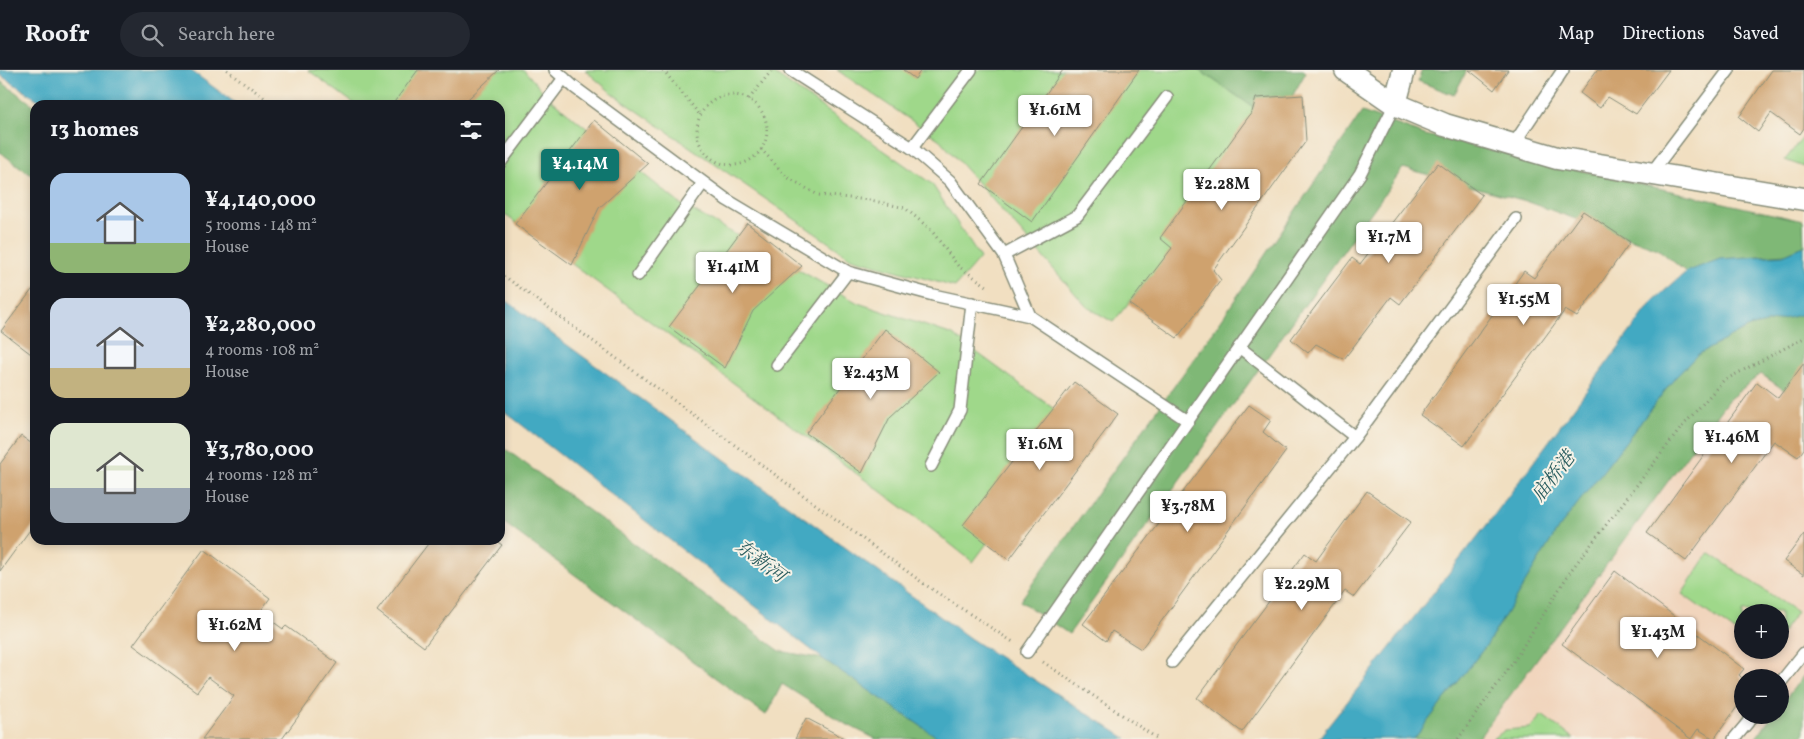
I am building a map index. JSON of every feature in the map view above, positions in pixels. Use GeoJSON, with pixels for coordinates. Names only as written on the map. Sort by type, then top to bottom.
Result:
{"type":"FeatureCollection","features":[{"type":"Feature","properties":{"kind":"street"},"geometry":{"type":"LineString","coordinates":[[1346,70],[1395,104],[1445,125],[1557,158],[1652,172],[1804,199]]}},
{"type":"Feature","properties":{"kind":"street"},"geometry":{"type":"LineString","coordinates":[[1395,104],[1404,70]]}},
{"type":"Feature","properties":{"kind":"lane"},"geometry":{"type":"LineString","coordinates":[[555,70],[727,200],[848,272],[1030,316],[1188,421]]}},
{"type":"Feature","properties":{"kind":"lane"},"geometry":{"type":"LineString","coordinates":[[790,70],[912,148],[950,181],[1004,255],[1030,316]]}},
{"type":"Feature","properties":{"kind":"lane"},"geometry":{"type":"LineString","coordinates":[[912,148],[971,70]]}},
{"type":"Feature","properties":{"kind":"lane"},"geometry":{"type":"LineString","coordinates":[[1513,144],[1563,70]]}},
{"type":"Feature","properties":{"kind":"lane"},"geometry":{"type":"LineString","coordinates":[[1652,172],[1729,70]]}},
{"type":"Feature","properties":{"kind":"lane"},"geometry":{"type":"LineString","coordinates":[[505,157],[564,78]]}},
{"type":"Feature","properties":{"kind":"lane"},"geometry":{"type":"LineString","coordinates":[[1004,255],[1077,216],[1167,97]]}},
{"type":"Feature","properties":{"kind":"lane"},"geometry":{"type":"LineString","coordinates":[[1027,652],[1360,174],[1395,104]]}},
{"type":"Feature","properties":{"kind":"lane"},"geometry":{"type":"LineString","coordinates":[[638,275],[703,183]]}},
{"type":"Feature","properties":{"kind":"lane"},"geometry":{"type":"LineString","coordinates":[[1172,662],[1355,436],[1516,220]]}},
{"type":"Feature","properties":{"kind":"lane"},"geometry":{"type":"LineString","coordinates":[[776,365],[848,272]]}},
{"type":"Feature","properties":{"kind":"lane"},"geometry":{"type":"LineString","coordinates":[[931,466],[960,410],[972,303]]}},
{"type":"Feature","properties":{"kind":"lane"},"geometry":{"type":"LineString","coordinates":[[1239,347],[1355,436]]}},
{"type":"Feature","properties":{"kind":"lane"},"geometry":{"type":"LineString","coordinates":[[1789,671],[1804,653]]}},
{"type":"Feature","properties":{"kind":"lane"},"geometry":{"type":"LineString","coordinates":[[1734,739],[1746,724]]}},
{"type":"Feature","properties":{"kind":"path"},"geometry":{"type":"LineString","coordinates":[[227,70],[267,100]]}},
{"type":"Feature","properties":{"kind":"path"},"geometry":{"type":"LineString","coordinates":[[664,70],[700,115]]}},
{"type":"Feature","properties":{"kind":"path"},"geometry":{"type":"LineString","coordinates":[[749,99],[772,70]]}},
{"type":"Feature","properties":{"kind":"path"},"geometry":{"type":"LineString","coordinates":[[738,95],[749,99],[758,106],[764,116],[767,127],[766,139],[761,149],[753,158],[743,163],[732,165],[720,163],[706,153],[698,138],[697,126],[700,115],[706,105],[716,98],[738,95]]}},
{"type":"Feature","properties":{"kind":"path"},"geometry":{"type":"LineString","coordinates":[[761,149],[787,178],[818,195],[870,200],[905,208],[931,230],[958,266],[990,288]]}},
{"type":"Feature","properties":{"kind":"path"},"geometry":{"type":"LineString","coordinates":[[505,277],[927,586],[1158,739]]}},
{"type":"Feature","properties":{"kind":"path"},"geometry":{"type":"LineString","coordinates":[[1458,739],[1512,664],[1572,569],[1681,428],[1723,381],[1804,338]]}},
{"type":"Feature","properties":{"kind":"shaded area"},"geometry":{"type":"Polygon","coordinates":[[[1804,370],[1804,675],[1789,694],[1789,669],[1734,669],[1734,724],[1766,724],[1755,739],[1478,739],[1728,400],[1761,374],[1804,370]]]}},
{"type":"Feature","properties":{"kind":"green space"},"geometry":{"type":"Polygon","coordinates":[[[308,70],[524,70],[548,97],[679,203],[858,303],[953,335],[1076,425],[973,562],[925,524],[505,215],[505,100],[349,100],[308,70]]]}},
{"type":"Feature","properties":{"kind":"green space"},"geometry":{"type":"Polygon","coordinates":[[[585,70],[769,70],[932,184],[980,258],[955,287],[851,258],[613,94],[585,70]]]}},
{"type":"Feature","properties":{"kind":"green space"},"geometry":{"type":"Polygon","coordinates":[[[837,70],[1199,70],[1277,123],[1113,322],[1087,307],[940,140],[837,70]]]}},
{"type":"Feature","properties":{"kind":"green space"},"geometry":{"type":"Polygon","coordinates":[[[1199,70],[1303,70],[1306,72],[1277,123],[1199,70]]]}},
{"type":"Feature","properties":{"kind":"green space"},"geometry":{"type":"Polygon","coordinates":[[[1422,70],[1467,70],[1454,95],[1418,81],[1422,70]]]}},
{"type":"Feature","properties":{"kind":"green space"},"geometry":{"type":"Polygon","coordinates":[[[0,81],[30,102],[30,174],[0,152],[0,81]]]}},
{"type":"Feature","properties":{"kind":"green space"},"geometry":{"type":"Polygon","coordinates":[[[1362,112],[1425,135],[1803,221],[1804,246],[1785,254],[1720,259],[1686,272],[1658,249],[1526,201],[1403,168],[1069,634],[1020,601],[1213,332],[1362,112]]]}},
{"type":"Feature","properties":{"kind":"green space"},"geometry":{"type":"Polygon","coordinates":[[[1804,136],[1804,167],[1785,160],[1804,136]]]}},
{"type":"Feature","properties":{"kind":"green space"},"geometry":{"type":"Polygon","coordinates":[[[1804,314],[1804,404],[1761,374],[1728,400],[1478,739],[1414,739],[1488,643],[1558,529],[1674,379],[1697,355],[1749,327],[1804,314]]]}},
{"type":"Feature","properties":{"kind":"green space"},"geometry":{"type":"Polygon","coordinates":[[[505,449],[780,651],[823,659],[940,739],[876,739],[842,722],[782,684],[766,715],[505,524],[505,449]]]}},
{"type":"Feature","properties":{"kind":"green space"},"geometry":{"type":"Polygon","coordinates":[[[1709,553],[1785,604],[1734,604],[1734,631],[1682,594],[1709,553]]]}},
{"type":"Feature","properties":{"kind":"green space"},"geometry":{"type":"Polygon","coordinates":[[[1789,607],[1797,612],[1789,623],[1789,607]]]}},
{"type":"Feature","properties":{"kind":"green space"},"geometry":{"type":"Polygon","coordinates":[[[1804,675],[1804,734],[1800,739],[1755,739],[1766,724],[1789,724],[1789,694],[1804,675]]]}},
{"type":"Feature","properties":{"kind":"green space"},"geometry":{"type":"Polygon","coordinates":[[[1542,715],[1574,739],[1493,739],[1505,730],[1530,728],[1542,715]]]}},
{"type":"Feature","properties":{"kind":"water"},"geometry":{"type":"Polygon","coordinates":[[[0,70],[190,70],[231,100],[38,100],[0,75],[0,70]]]}},
{"type":"Feature","properties":{"kind":"water","name":"庙桥港"},"geometry":{"type":"Polygon","coordinates":[[[1804,246],[1804,314],[1749,327],[1697,355],[1674,379],[1558,529],[1488,643],[1414,739],[1318,739],[1489,522],[1653,301],[1686,272],[1720,259],[1783,255],[1804,246]]]}},
{"type":"Feature","properties":{"kind":"water","name":"东新河"},"geometry":{"type":"Polygon","coordinates":[[[505,300],[971,639],[1127,739],[940,739],[823,659],[505,412],[505,300]]]}},
{"type":"Feature","properties":{"kind":"building"},"geometry":{"type":"Polygon","coordinates":[[[418,70],[499,70],[468,100],[396,100],[418,70]]]}},
{"type":"Feature","properties":{"kind":"building"},"geometry":{"type":"Polygon","coordinates":[[[903,70],[921,70],[915,79],[903,70]]]}},
{"type":"Feature","properties":{"kind":"building"},"geometry":{"type":"Polygon","coordinates":[[[1063,70],[1139,70],[1032,222],[981,184],[1063,70]]]}},
{"type":"Feature","properties":{"kind":"building"},"geometry":{"type":"Polygon","coordinates":[[[1469,70],[1508,70],[1494,90],[1469,70]]]}},
{"type":"Feature","properties":{"kind":"building"},"geometry":{"type":"Polygon","coordinates":[[[1597,70],[1669,70],[1636,114],[1608,97],[1600,108],[1580,93],[1597,70]]]}},
{"type":"Feature","properties":{"kind":"building"},"geometry":{"type":"Polygon","coordinates":[[[1772,70],[1804,70],[1804,128],[1800,134],[1771,113],[1758,132],[1739,117],[1772,70]]]}},
{"type":"Feature","properties":{"kind":"building"},"geometry":{"type":"Polygon","coordinates":[[[1303,95],[1306,141],[1213,270],[1221,280],[1177,338],[1129,304],[1172,248],[1160,238],[1252,112],[1256,98],[1303,95]]]}},
{"type":"Feature","properties":{"kind":"building"},"geometry":{"type":"Polygon","coordinates":[[[594,120],[648,164],[599,208],[572,265],[515,224],[594,120]]]}},
{"type":"Feature","properties":{"kind":"building"},"geometry":{"type":"Polygon","coordinates":[[[1438,163],[1482,195],[1400,304],[1391,297],[1344,359],[1316,344],[1308,353],[1291,339],[1352,258],[1360,264],[1438,163]]]}},
{"type":"Feature","properties":{"kind":"building"},"geometry":{"type":"Polygon","coordinates":[[[1583,211],[1630,242],[1577,317],[1565,310],[1464,446],[1420,415],[1524,271],[1534,278],[1583,211]]]}},
{"type":"Feature","properties":{"kind":"building"},"geometry":{"type":"Polygon","coordinates":[[[747,223],[802,266],[753,311],[725,368],[669,327],[747,223]]]}},
{"type":"Feature","properties":{"kind":"building"},"geometry":{"type":"Polygon","coordinates":[[[30,293],[30,353],[1,331],[30,293]]]}},
{"type":"Feature","properties":{"kind":"building"},"geometry":{"type":"Polygon","coordinates":[[[885,329],[939,372],[890,417],[862,473],[806,433],[885,329]]]}},
{"type":"Feature","properties":{"kind":"building"},"geometry":{"type":"Polygon","coordinates":[[[1804,363],[1804,449],[1798,457],[1774,441],[1686,561],[1647,533],[1757,382],[1778,398],[1804,363]]]}},
{"type":"Feature","properties":{"kind":"building"},"geometry":{"type":"Polygon","coordinates":[[[1074,382],[1118,414],[1009,560],[963,525],[1074,382]]]}},
{"type":"Feature","properties":{"kind":"building"},"geometry":{"type":"Polygon","coordinates":[[[1249,405],[1271,420],[1263,432],[1286,451],[1141,649],[1112,631],[1106,641],[1083,624],[1249,405]]]}},
{"type":"Feature","properties":{"kind":"building"},"geometry":{"type":"Polygon","coordinates":[[[21,436],[30,442],[30,530],[0,571],[0,464],[21,436]]]}},
{"type":"Feature","properties":{"kind":"building"},"geometry":{"type":"Polygon","coordinates":[[[1367,491],[1411,522],[1354,597],[1345,591],[1242,732],[1197,698],[1305,553],[1316,561],[1367,491]]]}},
{"type":"Feature","properties":{"kind":"building"},"geometry":{"type":"Polygon","coordinates":[[[1804,534],[1804,575],[1784,561],[1804,534]]]}},
{"type":"Feature","properties":{"kind":"building"},"geometry":{"type":"Polygon","coordinates":[[[427,545],[502,545],[424,647],[377,611],[427,545]]]}},
{"type":"Feature","properties":{"kind":"building"},"geometry":{"type":"Polygon","coordinates":[[[204,549],[270,598],[260,612],[283,629],[286,626],[337,663],[282,739],[202,739],[234,696],[208,677],[197,692],[133,645],[204,549]]]}},
{"type":"Feature","properties":{"kind":"building"},"geometry":{"type":"Polygon","coordinates":[[[1615,571],[1744,669],[1734,669],[1734,711],[1714,739],[1698,729],[1691,739],[1562,644],[1615,571]]]}},
{"type":"Feature","properties":{"kind":"building"},"geometry":{"type":"Polygon","coordinates":[[[806,718],[846,739],[795,739],[806,718]]]}}]}
